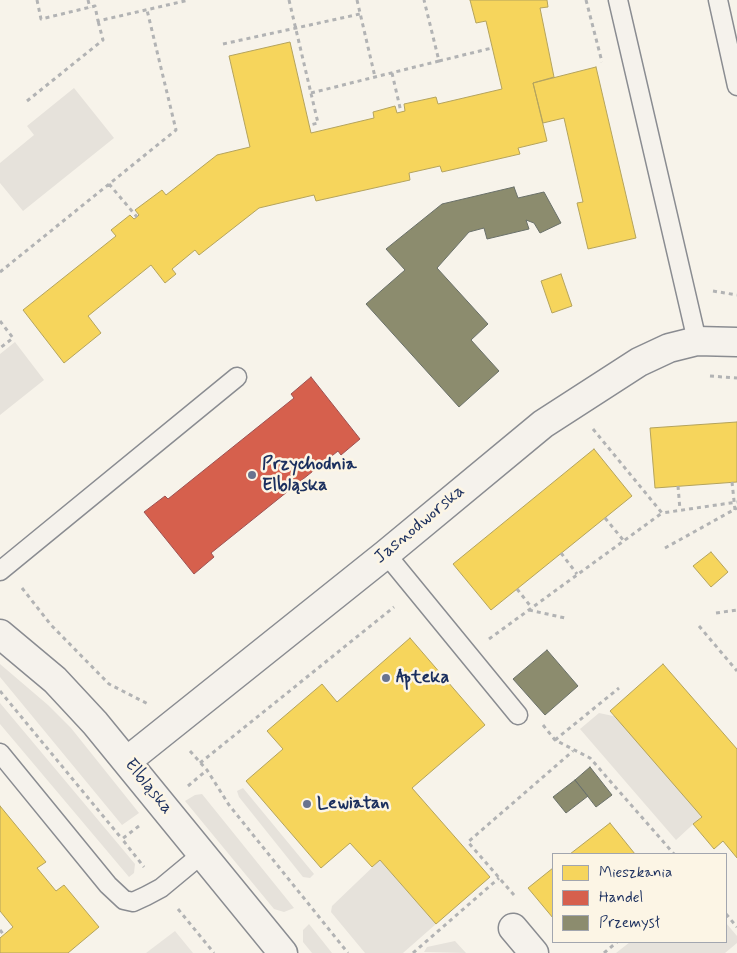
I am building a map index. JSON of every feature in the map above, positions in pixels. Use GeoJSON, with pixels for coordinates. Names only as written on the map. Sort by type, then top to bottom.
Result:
{"type":"FeatureCollection","features":[{"type":"Feature","properties":{"kind":"street","name":"Jasnodworska"},"geometry":{"type":"LineString","coordinates":[[127,761],[386,554],[543,424],[639,362],[669,348],[697,341],[737,342]]}},
{"type":"Feature","properties":{"kind":"street","name":"Elbląska"},"geometry":{"type":"LineString","coordinates":[[0,634],[32,660],[75,700],[283,953]]}},
{"type":"Feature","properties":{"kind":"street"},"geometry":{"type":"LineString","coordinates":[[513,928],[534,953]]}},
{"type":"Feature","properties":{"kind":"lane"},"geometry":{"type":"LineString","coordinates":[[618,0],[697,341]]}},
{"type":"Feature","properties":{"kind":"lane"},"geometry":{"type":"LineString","coordinates":[[718,0],[737,86]]}},
{"type":"Feature","properties":{"kind":"lane"},"geometry":{"type":"LineString","coordinates":[[0,571],[237,377]]}},
{"type":"Feature","properties":{"kind":"lane"},"geometry":{"type":"LineString","coordinates":[[386,554],[518,715]]}},
{"type":"Feature","properties":{"kind":"lane"},"geometry":{"type":"LineString","coordinates":[[0,753],[108,885],[124,900],[133,902],[161,888],[202,854]]}},
{"type":"Feature","properties":{"kind":"path"},"geometry":{"type":"LineString","coordinates":[[27,101],[103,40],[96,6],[41,19],[37,0]]}},
{"type":"Feature","properties":{"kind":"path"},"geometry":{"type":"LineString","coordinates":[[88,0],[90,8]]}},
{"type":"Feature","properties":{"kind":"path"},"geometry":{"type":"LineString","coordinates":[[98,22],[190,0]]}},
{"type":"Feature","properties":{"kind":"path"},"geometry":{"type":"LineString","coordinates":[[289,0],[318,123],[310,125]]}},
{"type":"Feature","properties":{"kind":"path"},"geometry":{"type":"LineString","coordinates":[[357,0],[375,77]]}},
{"type":"Feature","properties":{"kind":"path"},"geometry":{"type":"LineString","coordinates":[[424,0],[439,61]]}},
{"type":"Feature","properties":{"kind":"path"},"geometry":{"type":"LineString","coordinates":[[0,272],[176,130],[147,10]]}},
{"type":"Feature","properties":{"kind":"path"},"geometry":{"type":"LineString","coordinates":[[223,44],[360,14]]}},
{"type":"Feature","properties":{"kind":"path"},"geometry":{"type":"LineString","coordinates":[[310,93],[492,48]]}},
{"type":"Feature","properties":{"kind":"path"},"geometry":{"type":"LineString","coordinates":[[392,73],[401,112]]}},
{"type":"Feature","properties":{"kind":"path"},"geometry":{"type":"LineString","coordinates":[[109,184],[137,217]]}},
{"type":"Feature","properties":{"kind":"path"},"geometry":{"type":"LineString","coordinates":[[0,321],[14,338],[0,348]]}},
{"type":"Feature","properties":{"kind":"path"},"geometry":{"type":"LineString","coordinates":[[588,422],[662,513]]}},
{"type":"Feature","properties":{"kind":"path"},"geometry":{"type":"LineString","coordinates":[[665,548],[736,509],[732,482]]}},
{"type":"Feature","properties":{"kind":"path"},"geometry":{"type":"LineString","coordinates":[[678,486],[680,510]]}},
{"type":"Feature","properties":{"kind":"path"},"geometry":{"type":"LineString","coordinates":[[486,641],[662,513],[736,502]]}},
{"type":"Feature","properties":{"kind":"path"},"geometry":{"type":"LineString","coordinates":[[605,518],[624,541]]}},
{"type":"Feature","properties":{"kind":"path"},"geometry":{"type":"LineString","coordinates":[[561,553],[577,574]]}},
{"type":"Feature","properties":{"kind":"path"},"geometry":{"type":"LineString","coordinates":[[16,581],[51,625],[109,684],[156,709]]}},
{"type":"Feature","properties":{"kind":"path"},"geometry":{"type":"LineString","coordinates":[[517,589],[531,609],[565,618]]}},
{"type":"Feature","properties":{"kind":"path"},"geometry":{"type":"LineString","coordinates":[[200,763],[415,590]]}},
{"type":"Feature","properties":{"kind":"path"},"geometry":{"type":"LineString","coordinates":[[716,613],[737,610]]}},
{"type":"Feature","properties":{"kind":"path"},"geometry":{"type":"LineString","coordinates":[[700,626],[737,671]]}},
{"type":"Feature","properties":{"kind":"path"},"geometry":{"type":"LineString","coordinates":[[555,740],[619,688]]}},
{"type":"Feature","properties":{"kind":"path"},"geometry":{"type":"LineString","coordinates":[[0,691],[122,839]]}},
{"type":"Feature","properties":{"kind":"path"},"geometry":{"type":"LineString","coordinates":[[537,718],[555,740],[590,758],[673,853]]}},
{"type":"Feature","properties":{"kind":"path"},"geometry":{"type":"LineString","coordinates":[[185,744],[207,770],[229,805],[348,953]]}},
{"type":"Feature","properties":{"kind":"path"},"geometry":{"type":"LineString","coordinates":[[518,901],[468,842],[573,750]]}},
{"type":"Feature","properties":{"kind":"path"},"geometry":{"type":"LineString","coordinates":[[185,788],[207,770]]}},
{"type":"Feature","properties":{"kind":"path"},"geometry":{"type":"LineString","coordinates":[[413,953],[499,878]]}},
{"type":"Feature","properties":{"kind":"path"},"geometry":{"type":"LineString","coordinates":[[727,915],[737,927]]}},
{"type":"Feature","properties":{"kind":"path"},"geometry":{"type":"LineString","coordinates":[[0,930],[4,935]]}},
{"type":"Feature","properties":{"kind":"path"},"geometry":{"type":"LineString","coordinates":[[604,953],[616,943]]}},
{"type":"Feature","properties":{"kind":"shaded area"},"geometry":{"type":"Polygon","coordinates":[[[74,88],[114,138],[23,211],[0,183],[0,163],[34,135],[27,126],[74,88]]]}},
{"type":"Feature","properties":{"kind":"shaded area"},"geometry":{"type":"Polygon","coordinates":[[[15,342],[44,380],[0,415],[0,354],[15,342]]]}},
{"type":"Feature","properties":{"kind":"shaded area"},"geometry":{"type":"Polygon","coordinates":[[[0,664],[48,705],[71,728],[139,813],[122,825],[0,677],[0,664]]]}},
{"type":"Feature","properties":{"kind":"shaded area"},"geometry":{"type":"Polygon","coordinates":[[[0,703],[135,864],[134,873],[129,877],[0,724],[0,703]]]}},
{"type":"Feature","properties":{"kind":"shaded area"},"geometry":{"type":"Polygon","coordinates":[[[599,713],[618,717],[702,816],[676,840],[580,729],[599,713]]]}},
{"type":"Feature","properties":{"kind":"shaded area"},"geometry":{"type":"Polygon","coordinates":[[[243,788],[314,874],[310,878],[303,877],[239,797],[237,791],[243,788]]]}},
{"type":"Feature","properties":{"kind":"shaded area"},"geometry":{"type":"Polygon","coordinates":[[[202,794],[294,908],[284,912],[274,909],[185,801],[195,795],[202,794]]]}},
{"type":"Feature","properties":{"kind":"shaded area"},"geometry":{"type":"Polygon","coordinates":[[[380,860],[436,924],[403,953],[365,953],[331,912],[332,906],[380,860]]]}},
{"type":"Feature","properties":{"kind":"shaded area"},"geometry":{"type":"Polygon","coordinates":[[[309,924],[332,953],[312,953],[303,942],[303,930],[309,924]]]}},
{"type":"Feature","properties":{"kind":"shaded area"},"geometry":{"type":"Polygon","coordinates":[[[727,924],[737,936],[737,943],[725,953],[616,953],[629,943],[727,943],[727,924]]]}},
{"type":"Feature","properties":{"kind":"shaded area"},"geometry":{"type":"Polygon","coordinates":[[[175,931],[193,953],[146,953],[175,931]]]}},
{"type":"Feature","properties":{"kind":"shaded area"},"geometry":{"type":"Polygon","coordinates":[[[455,941],[466,953],[424,952],[427,947],[455,941]]]}},
{"type":"Feature","properties":{"kind":"building: Mieszkania"},"geometry":{"type":"Polygon","coordinates":[[[470,0],[547,0],[548,7],[540,8],[554,77],[533,83],[547,141],[518,148],[520,154],[442,172],[440,166],[409,173],[410,180],[316,201],[314,195],[259,208],[199,255],[195,250],[172,269],[176,274],[165,283],[151,265],[88,316],[101,333],[64,363],[23,310],[116,236],[111,230],[130,215],[134,219],[137,217],[139,215],[135,210],[162,190],[166,195],[217,155],[250,147],[229,56],[290,42],[311,133],[374,118],[373,112],[395,106],[397,113],[405,111],[404,104],[436,97],[438,104],[502,89],[486,21],[476,23],[470,0]]]}},
{"type":"Feature","properties":{"kind":"building: Mieszkania"},"geometry":{"type":"Polygon","coordinates":[[[596,67],[636,238],[588,249],[577,203],[583,202],[564,118],[543,123],[533,83],[596,67]]]}},
{"type":"Feature","properties":{"kind":"building: Mieszkania"},"geometry":{"type":"Polygon","coordinates":[[[561,274],[572,306],[552,313],[541,281],[561,274]]]}},
{"type":"Feature","properties":{"kind":"building: Mieszkania"},"geometry":{"type":"Polygon","coordinates":[[[737,422],[737,482],[655,488],[650,428],[737,422]]]}},
{"type":"Feature","properties":{"kind":"building: Mieszkania"},"geometry":{"type":"Polygon","coordinates":[[[594,449],[632,496],[491,610],[453,564],[594,449]]]}},
{"type":"Feature","properties":{"kind":"building: Mieszkania"},"geometry":{"type":"Polygon","coordinates":[[[711,552],[728,572],[711,587],[693,566],[711,552]]]}},
{"type":"Feature","properties":{"kind":"building: Mieszkania"},"geometry":{"type":"Polygon","coordinates":[[[410,638],[485,725],[412,788],[490,877],[436,924],[380,860],[372,867],[350,843],[321,868],[246,781],[283,749],[267,731],[322,684],[337,702],[410,638]]]}},
{"type":"Feature","properties":{"kind":"building: Mieszkania"},"geometry":{"type":"Polygon","coordinates":[[[663,664],[737,749],[737,858],[723,841],[714,849],[693,824],[702,817],[610,711],[663,664]]]}},
{"type":"Feature","properties":{"kind":"building: Mieszkania"},"geometry":{"type":"Polygon","coordinates":[[[0,806],[46,862],[37,868],[56,891],[64,885],[99,927],[68,953],[0,953],[0,938],[13,927],[0,911],[0,806]]]}},
{"type":"Feature","properties":{"kind":"building: Mieszkania"},"geometry":{"type":"Polygon","coordinates":[[[610,823],[634,853],[571,853],[610,823]]]}},
{"type":"Feature","properties":{"kind":"building: Mieszkania"},"geometry":{"type":"Polygon","coordinates":[[[552,869],[552,917],[528,888],[552,869]]]}},
{"type":"Feature","properties":{"kind":"building: Handel","name":"Przychodnia Elbląska"},"geometry":{"type":"Polygon","coordinates":[[[311,377],[360,439],[341,455],[338,451],[211,553],[214,557],[194,574],[144,512],[165,496],[168,499],[294,398],[291,394],[311,377]]]}},
{"type":"Feature","properties":{"kind":"building: Przemysł"},"geometry":{"type":"Polygon","coordinates":[[[514,187],[518,198],[544,192],[561,223],[540,233],[534,223],[526,220],[529,229],[487,239],[484,228],[469,232],[437,268],[488,324],[471,340],[499,371],[459,407],[366,304],[405,270],[386,249],[442,204],[514,187]]]}},
{"type":"Feature","properties":{"kind":"building: Przemysł"},"geometry":{"type":"Polygon","coordinates":[[[547,650],[578,686],[545,715],[513,679],[547,650]]]}},
{"type":"Feature","properties":{"kind":"building: Przemysł"},"geometry":{"type":"Polygon","coordinates":[[[590,767],[612,795],[596,807],[575,780],[590,767]]]}},
{"type":"Feature","properties":{"kind":"building: Przemysł"},"geometry":{"type":"Polygon","coordinates":[[[575,780],[588,796],[566,813],[553,797],[575,780]]]}},
{"type":"Feature","properties":{"kind":"place","name":"Przychodnia Elbląska"},"geometry":{"type":"Point","coordinates":[252,475]}},
{"type":"Feature","properties":{"kind":"place","name":"Apteka"},"geometry":{"type":"Point","coordinates":[386,678]}},
{"type":"Feature","properties":{"kind":"place","name":"Lewiatan"},"geometry":{"type":"Point","coordinates":[307,804]}}]}
